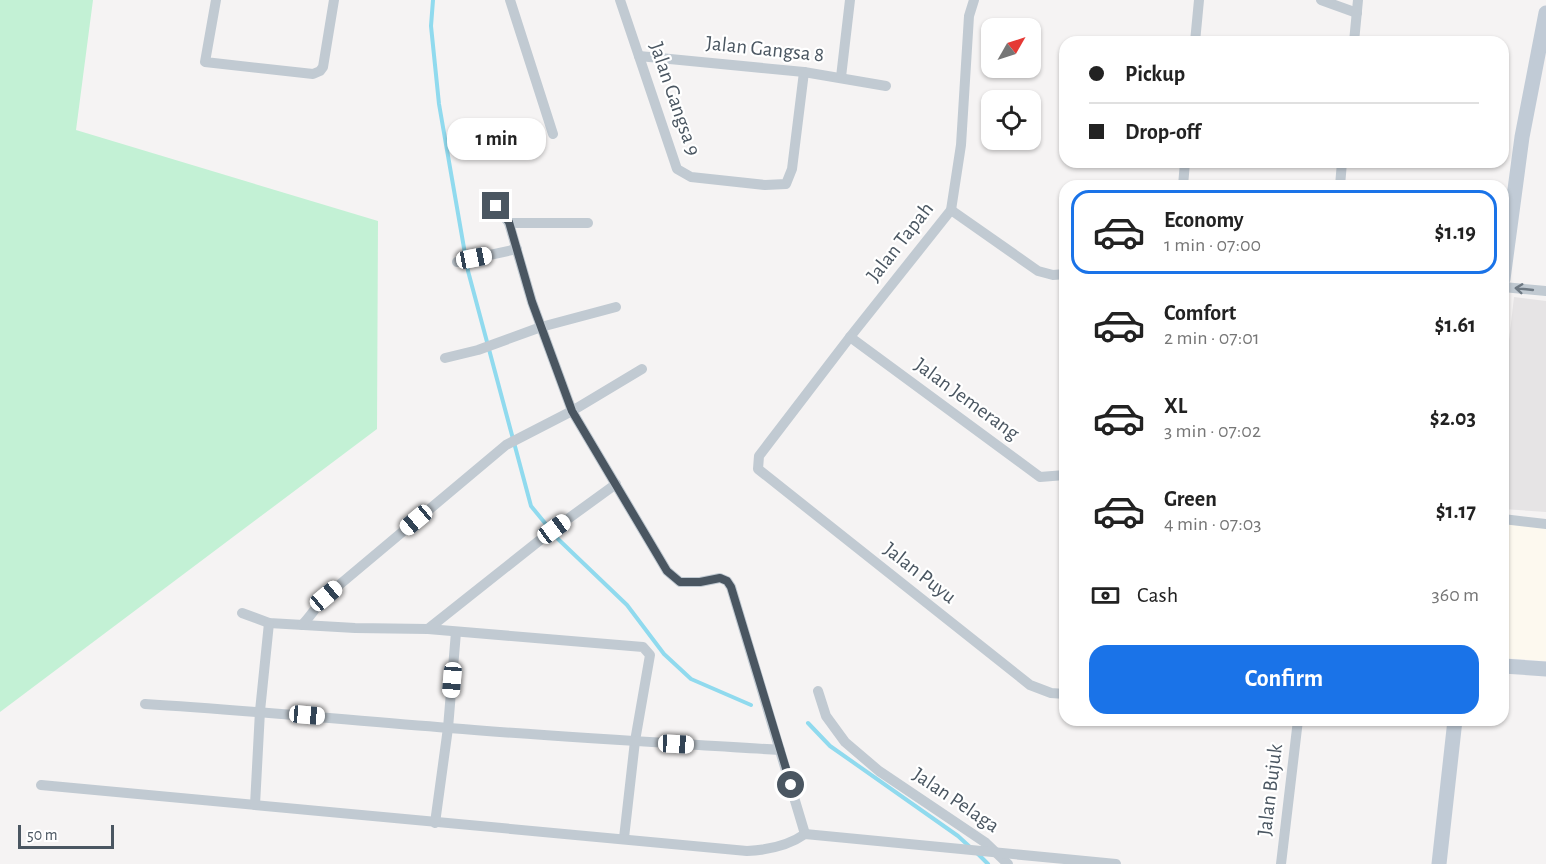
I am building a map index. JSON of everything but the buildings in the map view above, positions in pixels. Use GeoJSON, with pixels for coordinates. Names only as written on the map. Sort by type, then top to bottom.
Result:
{"type":"FeatureCollection","features":[{"type":"Feature","properties":{"kind":"street"},"geometry":{"type":"LineString","coordinates":[[216,0],[206,62],[313,74],[323,67],[334,0]]}},
{"type":"Feature","properties":{"kind":"street"},"geometry":{"type":"LineString","coordinates":[[510,0],[553,134]]}},
{"type":"Feature","properties":{"kind":"street","name":"Jalan Gangsa 9"},"geometry":{"type":"LineString","coordinates":[[620,0],[677,169],[691,177],[786,184],[792,169],[804,72]]}},
{"type":"Feature","properties":{"kind":"street"},"geometry":{"type":"LineString","coordinates":[[841,77],[850,0]]}},
{"type":"Feature","properties":{"kind":"street","name":"Jalan Tapah"},"geometry":{"type":"LineString","coordinates":[[758,469],[759,456],[951,210],[961,145],[969,16],[974,0]]}},
{"type":"Feature","properties":{"kind":"street"},"geometry":{"type":"LineString","coordinates":[[1196,36],[1199,0]]}},
{"type":"Feature","properties":{"kind":"street"},"geometry":{"type":"LineString","coordinates":[[1321,0],[1357,13]]}},
{"type":"Feature","properties":{"kind":"street"},"geometry":{"type":"LineString","coordinates":[[1355,36],[1358,0]]}},
{"type":"Feature","properties":{"kind":"street"},"geometry":{"type":"LineString","coordinates":[[1509,234],[1522,136],[1546,13]]}},
{"type":"Feature","properties":{"kind":"street","name":"Jalan Gangsa 8"},"geometry":{"type":"LineString","coordinates":[[639,56],[804,72],[886,86]]}},
{"type":"Feature","properties":{"kind":"street"},"geometry":{"type":"LineString","coordinates":[[496,206],[509,222],[541,327],[572,411],[667,571],[680,582],[700,582],[720,578],[727,581],[731,587],[805,834]]}},
{"type":"Feature","properties":{"kind":"street"},"geometry":{"type":"LineString","coordinates":[[951,210],[1038,271],[1059,274]]}},
{"type":"Feature","properties":{"kind":"street"},"geometry":{"type":"LineString","coordinates":[[509,222],[588,223]]}},
{"type":"Feature","properties":{"kind":"street"},"geometry":{"type":"LineString","coordinates":[[459,261],[518,249]]}},
{"type":"Feature","properties":{"kind":"street"},"geometry":{"type":"LineString","coordinates":[[1509,288],[1546,291]]}},
{"type":"Feature","properties":{"kind":"street"},"geometry":{"type":"LineString","coordinates":[[446,358],[478,350],[541,327],[616,307]]}},
{"type":"Feature","properties":{"kind":"street","name":"Jalan Jemerang"},"geometry":{"type":"LineString","coordinates":[[850,337],[1040,477],[1059,475]]}},
{"type":"Feature","properties":{"kind":"street"},"geometry":{"type":"LineString","coordinates":[[302,625],[326,596],[506,445],[572,411],[642,369]]}},
{"type":"Feature","properties":{"kind":"street","name":"Jalan Puyu"},"geometry":{"type":"LineString","coordinates":[[758,469],[1030,685],[1059,694]]}},
{"type":"Feature","properties":{"kind":"street"},"geometry":{"type":"LineString","coordinates":[[428,629],[554,529],[616,484]]}},
{"type":"Feature","properties":{"kind":"street"},"geometry":{"type":"LineString","coordinates":[[1509,520],[1546,524]]}},
{"type":"Feature","properties":{"kind":"street"},"geometry":{"type":"LineString","coordinates":[[242,613],[269,623],[428,629],[643,648],[650,655],[635,741],[624,838]]}},
{"type":"Feature","properties":{"kind":"street"},"geometry":{"type":"LineString","coordinates":[[255,805],[260,711],[269,623]]}},
{"type":"Feature","properties":{"kind":"street"},"geometry":{"type":"LineString","coordinates":[[435,823],[448,728],[456,632]]}},
{"type":"Feature","properties":{"kind":"street"},"geometry":{"type":"LineString","coordinates":[[1509,666],[1546,669]]}},
{"type":"Feature","properties":{"kind":"street","name":"Jalan Pelaga"},"geometry":{"type":"LineString","coordinates":[[818,691],[826,716],[845,742],[879,771],[998,853],[1116,864]]}},
{"type":"Feature","properties":{"kind":"street"},"geometry":{"type":"LineString","coordinates":[[145,704],[260,711],[448,728],[780,750]]}},
{"type":"Feature","properties":{"kind":"street","name":"Jalan Bujuk"},"geometry":{"type":"LineString","coordinates":[[1281,864],[1297,726]]}},
{"type":"Feature","properties":{"kind":"street"},"geometry":{"type":"LineString","coordinates":[[1438,864],[1454,726]]}},
{"type":"Feature","properties":{"kind":"street"},"geometry":{"type":"LineString","coordinates":[[41,785],[747,851],[763,850],[796,840],[805,834],[998,853],[1008,864]]}},
{"type":"Feature","properties":{"kind":"shaded area"},"geometry":{"type":"Polygon","coordinates":[[[1514,297],[1546,301],[1546,512],[1509,509],[1509,341],[1514,297]]]}},
{"type":"Feature","properties":{"kind":"shaded area"},"geometry":{"type":"Polygon","coordinates":[[[1509,525],[1546,528],[1546,661],[1509,658],[1509,525]]]}},
{"type":"Feature","properties":{"kind":"green space"},"geometry":{"type":"Polygon","coordinates":[[[0,0],[93,0],[76,130],[378,221],[377,429],[0,712],[0,0]]]}},
{"type":"Feature","properties":{"kind":"waterway"},"geometry":{"type":"LineString","coordinates":[[433,0],[431,26],[439,104],[468,271],[531,506],[558,539],[627,605],[664,654],[691,679],[751,705]]}},
{"type":"Feature","properties":{"kind":"waterway"},"geometry":{"type":"LineString","coordinates":[[808,723],[830,746],[958,836],[971,848]]}},
{"type":"Feature","properties":{"kind":"waterway"},"geometry":{"type":"LineString","coordinates":[[977,853],[988,864]]}},
{"type":"Feature","properties":{"kind":"route"},"geometry":{"type":"LineString","coordinates":[[496,206],[509,222],[532,302],[572,411],[667,571],[680,582],[700,582],[720,578],[727,581],[731,587],[791,785]]}}]}
